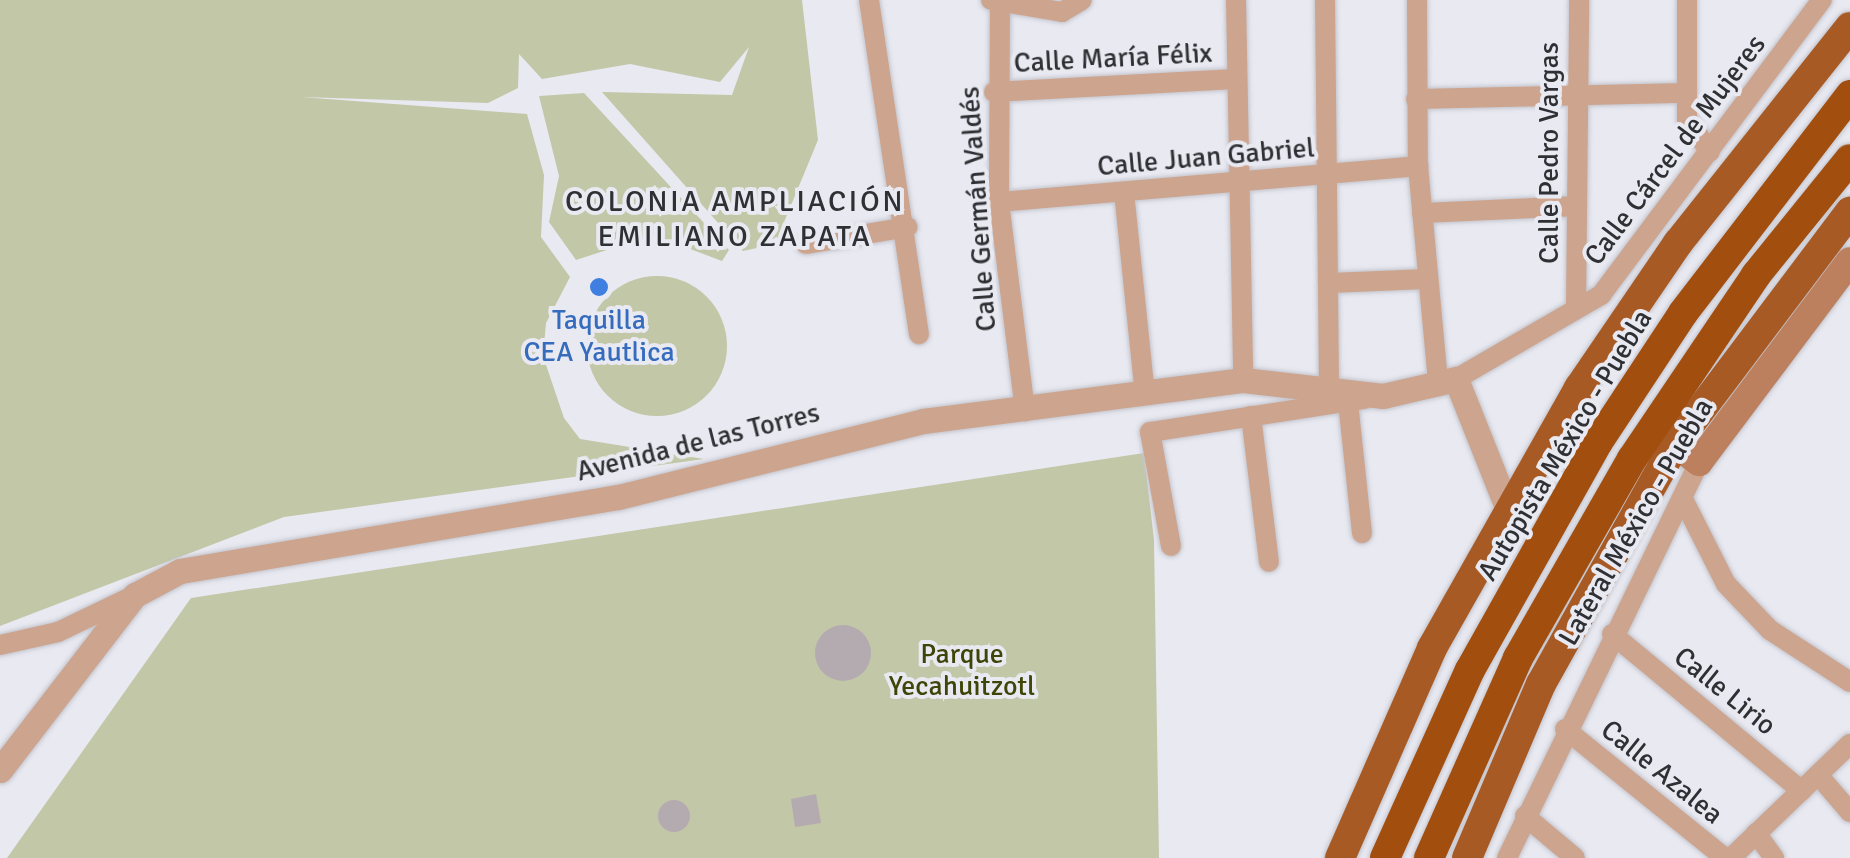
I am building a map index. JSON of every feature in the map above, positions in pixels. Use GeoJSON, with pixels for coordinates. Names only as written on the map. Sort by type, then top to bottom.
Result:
{"type":"FeatureCollection","features":[{"type":"Feature","properties":{"kind":"highway"},"geometry":{"type":"LineString","coordinates":[[1340,858],[1416,681],[1513,497],[1678,243],[1850,27]]}},
{"type":"Feature","properties":{"kind":"highway","name":"Autopista México - Puebla"},"geometry":{"type":"LineString","coordinates":[[1384,858],[1470,670],[1598,442],[1714,270],[1850,94]]}},
{"type":"Feature","properties":{"kind":"highway"},"geometry":{"type":"LineString","coordinates":[[1429,858],[1518,658],[1632,459],[1756,275],[1850,158]]}},
{"type":"Feature","properties":{"kind":"highway","name":"Lateral México - Puebla"},"geometry":{"type":"LineString","coordinates":[[1467,858],[1541,684],[1687,453],[1850,212]]}},
{"type":"Feature","properties":{"kind":"main road"},"geometry":{"type":"LineString","coordinates":[[1687,453],[1850,261]]}},
{"type":"Feature","properties":{"kind":"main road"},"geometry":{"type":"LineString","coordinates":[[1820,299],[1850,296]]}},
{"type":"Feature","properties":{"kind":"street"},"geometry":{"type":"LineString","coordinates":[[869,0],[908,227],[920,334]]}},
{"type":"Feature","properties":{"kind":"street"},"geometry":{"type":"LineString","coordinates":[[1236,0],[1234,182],[1243,380]]}},
{"type":"Feature","properties":{"kind":"street"},"geometry":{"type":"LineString","coordinates":[[1325,0],[1328,283],[1339,393],[1362,532]]}},
{"type":"Feature","properties":{"kind":"street"},"geometry":{"type":"LineString","coordinates":[[1418,0],[1418,166],[1428,279],[1447,381],[1513,497]]}},
{"type":"Feature","properties":{"kind":"street","name":"Calle Pedro Vargas"},"geometry":{"type":"LineString","coordinates":[[1576,306],[1574,95],[1578,0]]}},
{"type":"Feature","properties":{"kind":"street"},"geometry":{"type":"LineString","coordinates":[[1686,0],[1687,119],[1710,152]]}},
{"type":"Feature","properties":{"kind":"street","name":"Calle Cárcel de Mujeres"},"geometry":{"type":"LineString","coordinates":[[1447,381],[1601,295],[1822,0]]}},
{"type":"Feature","properties":{"kind":"street"},"geometry":{"type":"LineString","coordinates":[[997,1],[1062,12],[1079,1]]}},
{"type":"Feature","properties":{"kind":"street","name":"Calle Germán Valdés"},"geometry":{"type":"LineString","coordinates":[[997,1],[994,92],[999,202],[1025,411]]}},
{"type":"Feature","properties":{"kind":"street","name":"Calle María Félix"},"geometry":{"type":"LineString","coordinates":[[994,92],[1235,79]]}},
{"type":"Feature","properties":{"kind":"street"},"geometry":{"type":"LineString","coordinates":[[1416,98],[1687,93]]}},
{"type":"Feature","properties":{"kind":"street","name":"Calle Juan Gabriel"},"geometry":{"type":"LineString","coordinates":[[999,202],[1418,166]]}},
{"type":"Feature","properties":{"kind":"street"},"geometry":{"type":"LineString","coordinates":[[1124,192],[1145,395]]}},
{"type":"Feature","properties":{"kind":"street"},"geometry":{"type":"LineString","coordinates":[[1422,213],[1574,206]]}},
{"type":"Feature","properties":{"kind":"street"},"geometry":{"type":"LineString","coordinates":[[806,244],[908,227]]}},
{"type":"Feature","properties":{"kind":"street"},"geometry":{"type":"LineString","coordinates":[[1328,283],[1428,279]]}},
{"type":"Feature","properties":{"kind":"street","name":"Avenida de las Torres"},"geometry":{"type":"LineString","coordinates":[[0,770],[135,595],[213,558],[618,497],[845,437],[1025,411],[1243,380],[1383,396],[1447,381]]}},
{"type":"Feature","properties":{"kind":"street","name":"Avenida de las Torres"},"geometry":{"type":"LineString","coordinates":[[1171,546],[1150,432],[1252,416],[1339,393]]}},
{"type":"Feature","properties":{"kind":"street"},"geometry":{"type":"LineString","coordinates":[[1252,416],[1269,562]]}},
{"type":"Feature","properties":{"kind":"street"},"geometry":{"type":"LineString","coordinates":[[1506,858],[1612,634],[1684,499],[1687,453]]}},
{"type":"Feature","properties":{"kind":"street"},"geometry":{"type":"LineString","coordinates":[[1684,499],[1726,584],[1770,630],[1850,682]]}},
{"type":"Feature","properties":{"kind":"street"},"geometry":{"type":"LineString","coordinates":[[0,645],[58,632],[135,595]]}},
{"type":"Feature","properties":{"kind":"street","name":"Calle Lirio"},"geometry":{"type":"LineString","coordinates":[[1612,634],[1802,791]]}},
{"type":"Feature","properties":{"kind":"street","name":"Calle Azalea"},"geometry":{"type":"LineString","coordinates":[[1566,729],[1728,858]]}},
{"type":"Feature","properties":{"kind":"street"},"geometry":{"type":"LineString","coordinates":[[1728,858],[1850,744]]}},
{"type":"Feature","properties":{"kind":"street"},"geometry":{"type":"LineString","coordinates":[[1820,776],[1850,812]]}},
{"type":"Feature","properties":{"kind":"street"},"geometry":{"type":"LineString","coordinates":[[1526,816],[1575,858]]}},
{"type":"Feature","properties":{"kind":"street"},"geometry":{"type":"LineString","coordinates":[[1756,833],[1774,858]]}},
{"type":"Feature","properties":{"kind":"green space"},"geometry":{"type":"Polygon","coordinates":[[[0,0],[802,0],[818,140],[775,244],[743,251],[602,92],[732,95],[749,47],[720,82],[630,64],[542,79],[519,54],[518,88],[488,103],[301,97],[527,114],[544,175],[541,237],[570,277],[546,323],[543,356],[564,418],[580,439],[704,459],[284,517],[0,626],[0,0]]]}},
{"type":"Feature","properties":{"kind":"green space"},"geometry":{"type":"Polygon","coordinates":[[[584,93],[729,250],[722,261],[653,235],[576,260],[549,222],[559,176],[539,96],[584,93]]]}},
{"type":"Feature","properties":{"kind":"green space"},"geometry":{"type":"Polygon","coordinates":[[[657,276],[684,282],[706,297],[721,319],[727,346],[721,373],[706,395],[684,410],[657,416],[630,410],[608,395],[593,373],[587,346],[593,319],[608,297],[630,282],[657,276]]]}},
{"type":"Feature","properties":{"kind":"green space","name":"Parque Yecahuitzotl"},"geometry":{"type":"Polygon","coordinates":[[[1144,453],[1154,540],[1159,858],[7,858],[191,598],[1144,453]]]}},
{"type":"Feature","properties":{"kind":"building"},"geometry":{"type":"Polygon","coordinates":[[[843,625],[863,633],[871,653],[863,673],[843,681],[823,673],[815,653],[823,633],[843,625]]]}},
{"type":"Feature","properties":{"kind":"building"},"geometry":{"type":"Polygon","coordinates":[[[816,794],[821,823],[795,827],[791,799],[816,794]]]}},
{"type":"Feature","properties":{"kind":"building"},"geometry":{"type":"Polygon","coordinates":[[[674,800],[685,805],[690,816],[685,827],[674,832],[663,827],[658,816],[663,805],[674,800]]]}},
{"type":"Feature","properties":{"kind":"place","name":"Taquilla CEA Yautlica"},"geometry":{"type":"Point","coordinates":[599,287]}},
{"type":"Feature","properties":{"kind":"district","name":"COLONIA AMPLIACIÓN EMILIANO ZAPATA"},"geometry":{"type":"Point","coordinates":[735,219]}}]}
